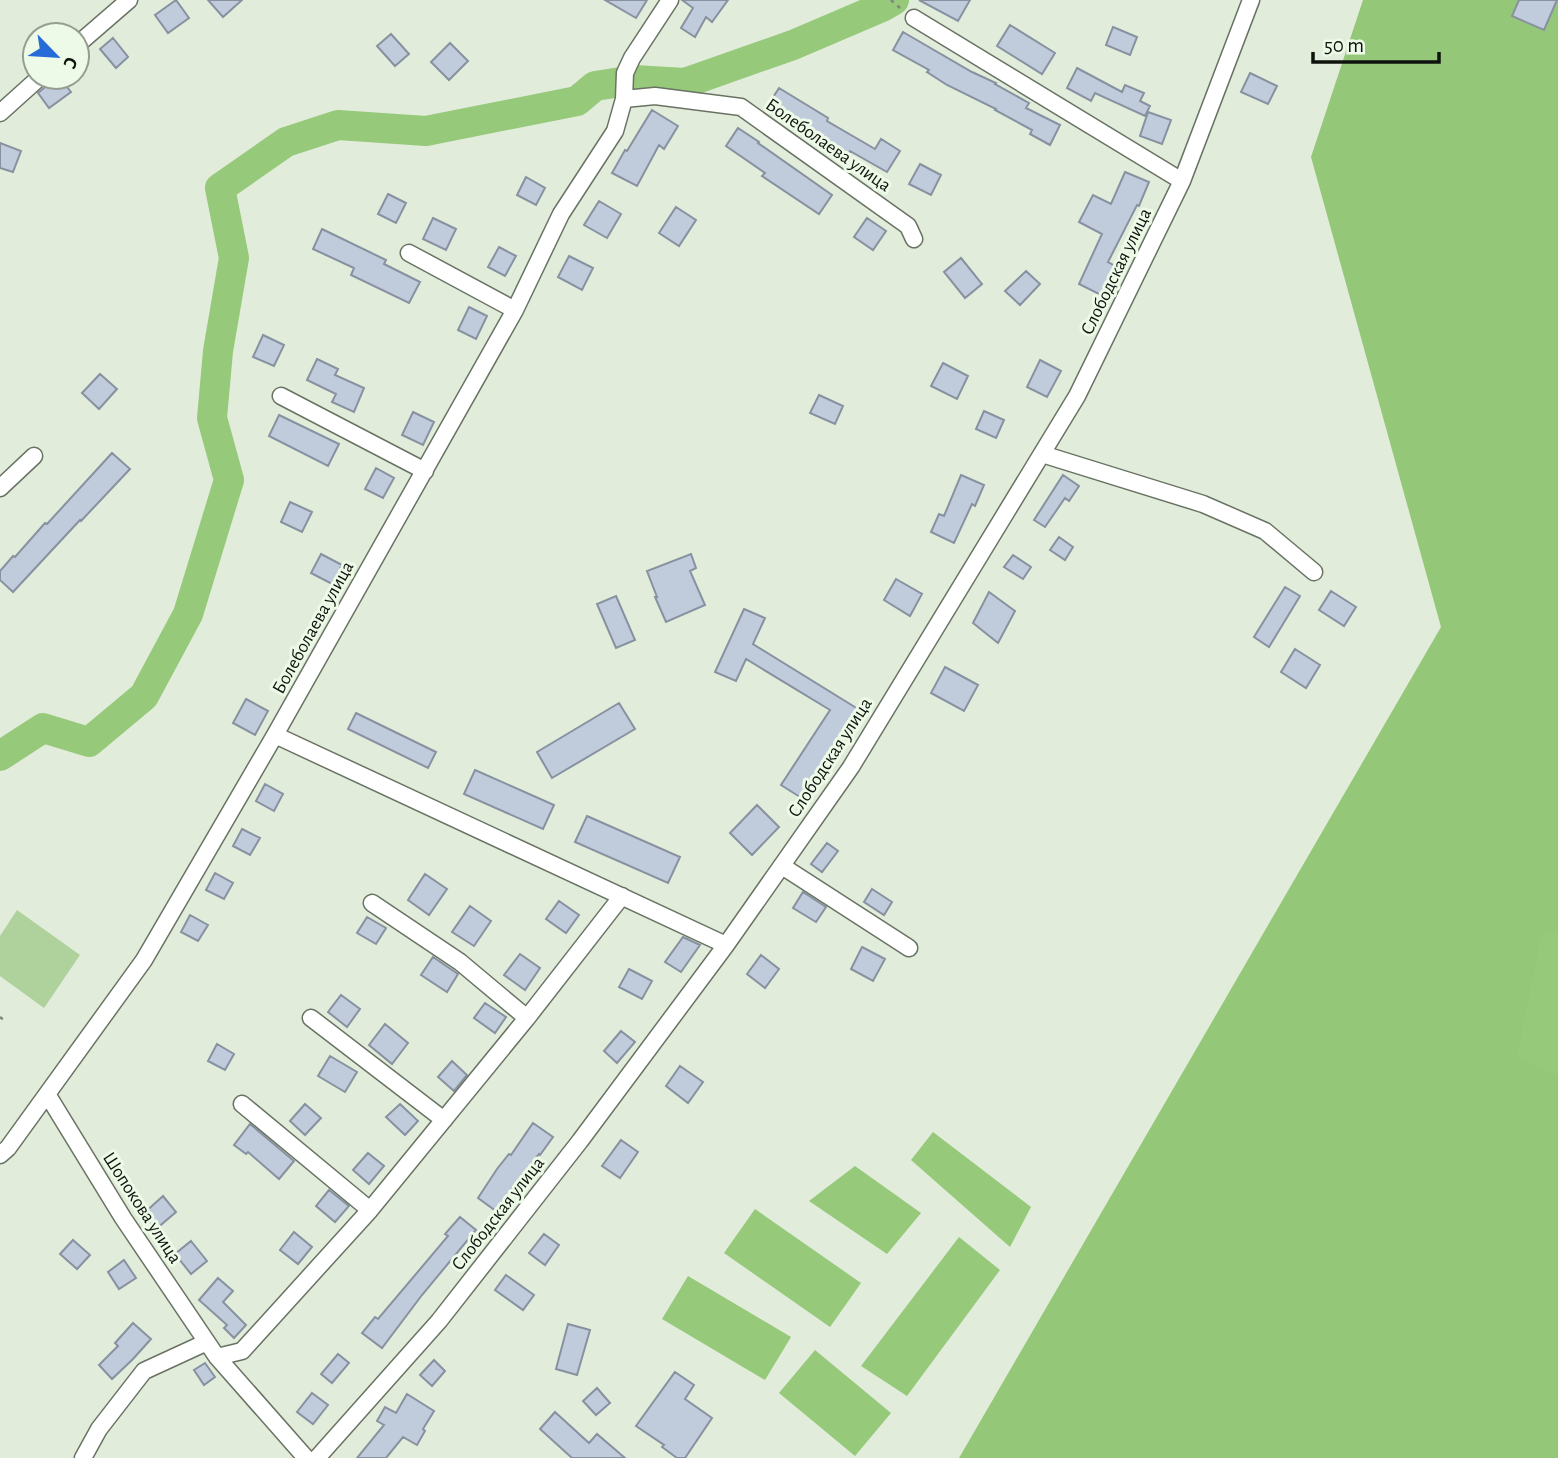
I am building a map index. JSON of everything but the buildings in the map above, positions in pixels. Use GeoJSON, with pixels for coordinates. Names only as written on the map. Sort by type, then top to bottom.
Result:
{"type":"FeatureCollection","features":[{"type":"Feature","properties":{"kind":"street"},"geometry":{"type":"LineString","coordinates":[[91,33],[129,0]]}},
{"type":"Feature","properties":{"kind":"street","name":"Болеболаева улица"},"geometry":{"type":"LineString","coordinates":[[0,1155],[8,1148],[144,960],[275,735],[515,310],[561,214],[615,131],[624,99],[625,73],[670,0]]}},
{"type":"Feature","properties":{"kind":"street","name":"Слободская улица"},"geometry":{"type":"LineString","coordinates":[[317,1458],[439,1321],[580,1141],[726,945],[850,767],[1077,396],[1182,181],[1251,0]]}},
{"type":"Feature","properties":{"kind":"street"},"geometry":{"type":"LineString","coordinates":[[914,18],[1182,181]]}},
{"type":"Feature","properties":{"kind":"street"},"geometry":{"type":"LineString","coordinates":[[0,113],[24,91]]}},
{"type":"Feature","properties":{"kind":"street","name":"Болеболаева улица"},"geometry":{"type":"LineString","coordinates":[[624,99],[655,96],[741,107],[908,226],[914,239]]}},
{"type":"Feature","properties":{"kind":"street"},"geometry":{"type":"LineString","coordinates":[[409,253],[515,310]]}},
{"type":"Feature","properties":{"kind":"street"},"geometry":{"type":"LineString","coordinates":[[281,396],[425,471]]}},
{"type":"Feature","properties":{"kind":"street"},"geometry":{"type":"LineString","coordinates":[[1042,454],[1203,504],[1265,531],[1314,572]]}},
{"type":"Feature","properties":{"kind":"street"},"geometry":{"type":"LineString","coordinates":[[0,488],[34,456]]}},
{"type":"Feature","properties":{"kind":"street"},"geometry":{"type":"LineString","coordinates":[[275,735],[726,945]]}},
{"type":"Feature","properties":{"kind":"street"},"geometry":{"type":"LineString","coordinates":[[782,866],[909,948]]}},
{"type":"Feature","properties":{"kind":"street"},"geometry":{"type":"LineString","coordinates":[[217,1357],[242,1351],[370,1210],[527,1018],[622,896]]}},
{"type":"Feature","properties":{"kind":"street"},"geometry":{"type":"LineString","coordinates":[[372,903],[460,962],[527,1018]]}},
{"type":"Feature","properties":{"kind":"street"},"geometry":{"type":"LineString","coordinates":[[311,1018],[444,1120]]}},
{"type":"Feature","properties":{"kind":"street","name":"Шопокова улица"},"geometry":{"type":"LineString","coordinates":[[47,1094],[123,1219],[217,1357],[306,1458]]}},
{"type":"Feature","properties":{"kind":"street"},"geometry":{"type":"LineString","coordinates":[[242,1104],[370,1210]]}},
{"type":"Feature","properties":{"kind":"street"},"geometry":{"type":"LineString","coordinates":[[83,1458],[99,1429],[144,1371],[207,1342]]}},
{"type":"Feature","properties":{"kind":"path"},"geometry":{"type":"LineString","coordinates":[[0,1017],[5,1021]]}},
{"type":"Feature","properties":{"kind":"shaded area"},"geometry":{"type":"Polygon","coordinates":[[[1363,0],[1558,0],[1558,1458],[959,1458],[1441,627],[1311,157],[1363,0]]]}},
{"type":"Feature","properties":{"kind":"shaded area"},"geometry":{"type":"Polygon","coordinates":[[[17,910],[80,955],[44,1008],[0,976],[0,936],[17,910]]]}},
{"type":"Feature","properties":{"kind":"shaded area"},"geometry":{"type":"Polygon","coordinates":[[[1545,931],[1558,933],[1558,1076],[1517,1056],[1540,942],[1545,931]]]}},
{"type":"Feature","properties":{"kind":"shaded area"},"geometry":{"type":"Polygon","coordinates":[[[933,1132],[1031,1207],[1010,1247],[911,1160],[933,1132]]]}},
{"type":"Feature","properties":{"kind":"shaded area"},"geometry":{"type":"Polygon","coordinates":[[[855,1166],[921,1213],[887,1254],[809,1201],[855,1166]]]}},
{"type":"Feature","properties":{"kind":"shaded area"},"geometry":{"type":"Polygon","coordinates":[[[755,1209],[861,1283],[830,1327],[724,1253],[755,1209]]]}},
{"type":"Feature","properties":{"kind":"shaded area"},"geometry":{"type":"Polygon","coordinates":[[[959,1237],[1000,1270],[907,1396],[861,1366],[959,1237]]]}},
{"type":"Feature","properties":{"kind":"shaded area"},"geometry":{"type":"Polygon","coordinates":[[[688,1276],[791,1337],[765,1380],[662,1319],[688,1276]]]}},
{"type":"Feature","properties":{"kind":"shaded area"},"geometry":{"type":"Polygon","coordinates":[[[815,1350],[891,1413],[855,1456],[779,1393],[815,1350]]]}},
{"type":"Feature","properties":{"kind":"waterway"},"geometry":{"type":"LineString","coordinates":[[0,756],[43,728],[89,742],[144,696],[188,614],[229,480],[212,418],[218,351],[234,258],[220,188],[286,142],[338,125],[426,131],[577,101],[595,86],[634,80],[685,83],[793,45],[894,0]]}}]}
